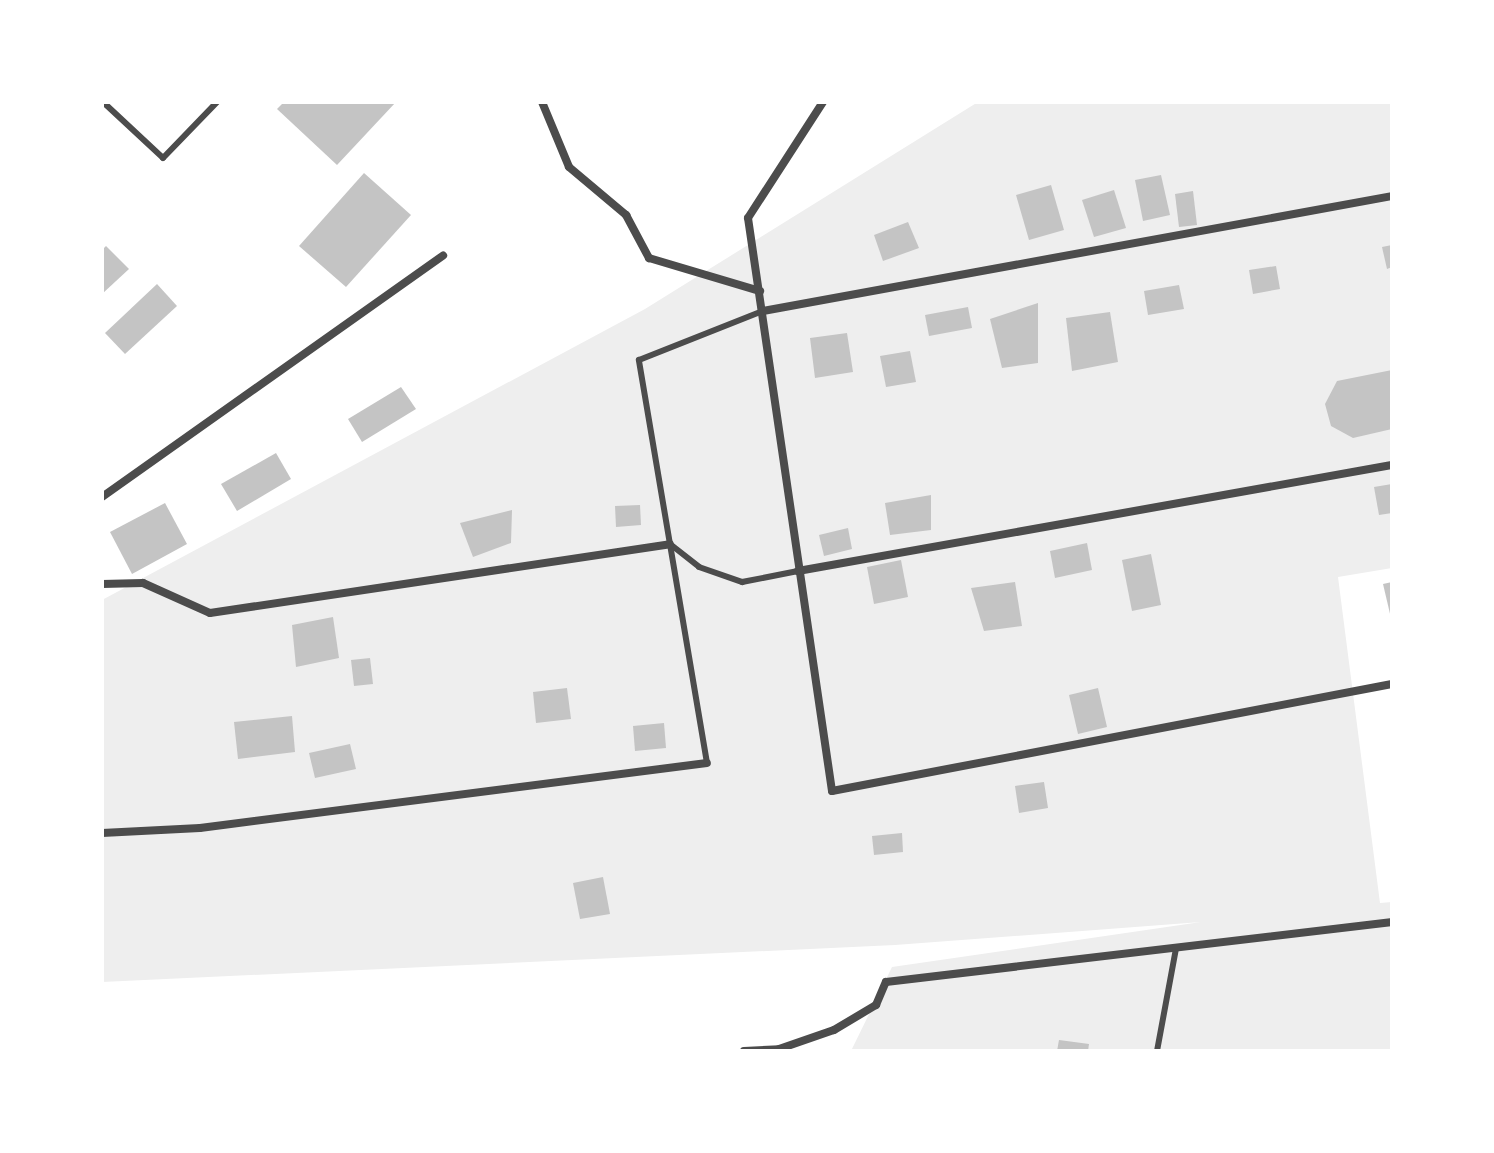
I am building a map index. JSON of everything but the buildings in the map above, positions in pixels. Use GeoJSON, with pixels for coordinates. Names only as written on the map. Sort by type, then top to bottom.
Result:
{"type":"FeatureCollection","features":[{"type":"Feature","properties":{"kind":"street"},"geometry":{"type":"LineString","coordinates":[[542,102],[569,167],[626,215],[649,258],[760,291]]}},
{"type":"Feature","properties":{"kind":"street"},"geometry":{"type":"LineString","coordinates":[[823,102],[748,218],[832,791],[1392,684]]}},
{"type":"Feature","properties":{"kind":"street"},"geometry":{"type":"LineString","coordinates":[[763,311],[1392,196]]}},
{"type":"Feature","properties":{"kind":"street"},"geometry":{"type":"LineString","coordinates":[[102,497],[443,256]]}},
{"type":"Feature","properties":{"kind":"street"},"geometry":{"type":"LineString","coordinates":[[798,571],[1392,465]]}},
{"type":"Feature","properties":{"kind":"street"},"geometry":{"type":"LineString","coordinates":[[102,584],[143,583],[210,613],[670,544]]}},
{"type":"Feature","properties":{"kind":"street"},"geometry":{"type":"LineString","coordinates":[[102,833],[200,828],[707,763]]}},
{"type":"Feature","properties":{"kind":"street"},"geometry":{"type":"LineString","coordinates":[[744,1051],[779,1049],[834,1030],[876,1005],[886,982],[1392,922]]}},
{"type":"Feature","properties":{"kind":"lane"},"geometry":{"type":"LineString","coordinates":[[103,102],[163,158],[217,102]]}},
{"type":"Feature","properties":{"kind":"lane"},"geometry":{"type":"LineString","coordinates":[[707,763],[639,360],[763,311]]}},
{"type":"Feature","properties":{"kind":"lane"},"geometry":{"type":"LineString","coordinates":[[670,544],[699,567],[742,582],[798,571]]}},
{"type":"Feature","properties":{"kind":"lane"},"geometry":{"type":"LineString","coordinates":[[1157,1051],[1176,948]]}},
{"type":"Feature","properties":{"kind":"shaded area"},"geometry":{"type":"Polygon","coordinates":[[[978,102],[1392,102],[1392,568],[1338,577],[1380,903],[1392,902],[1392,1051],[851,1051],[892,967],[1201,922],[895,945],[102,982],[102,600],[645,309],[978,102]]]}}]}
